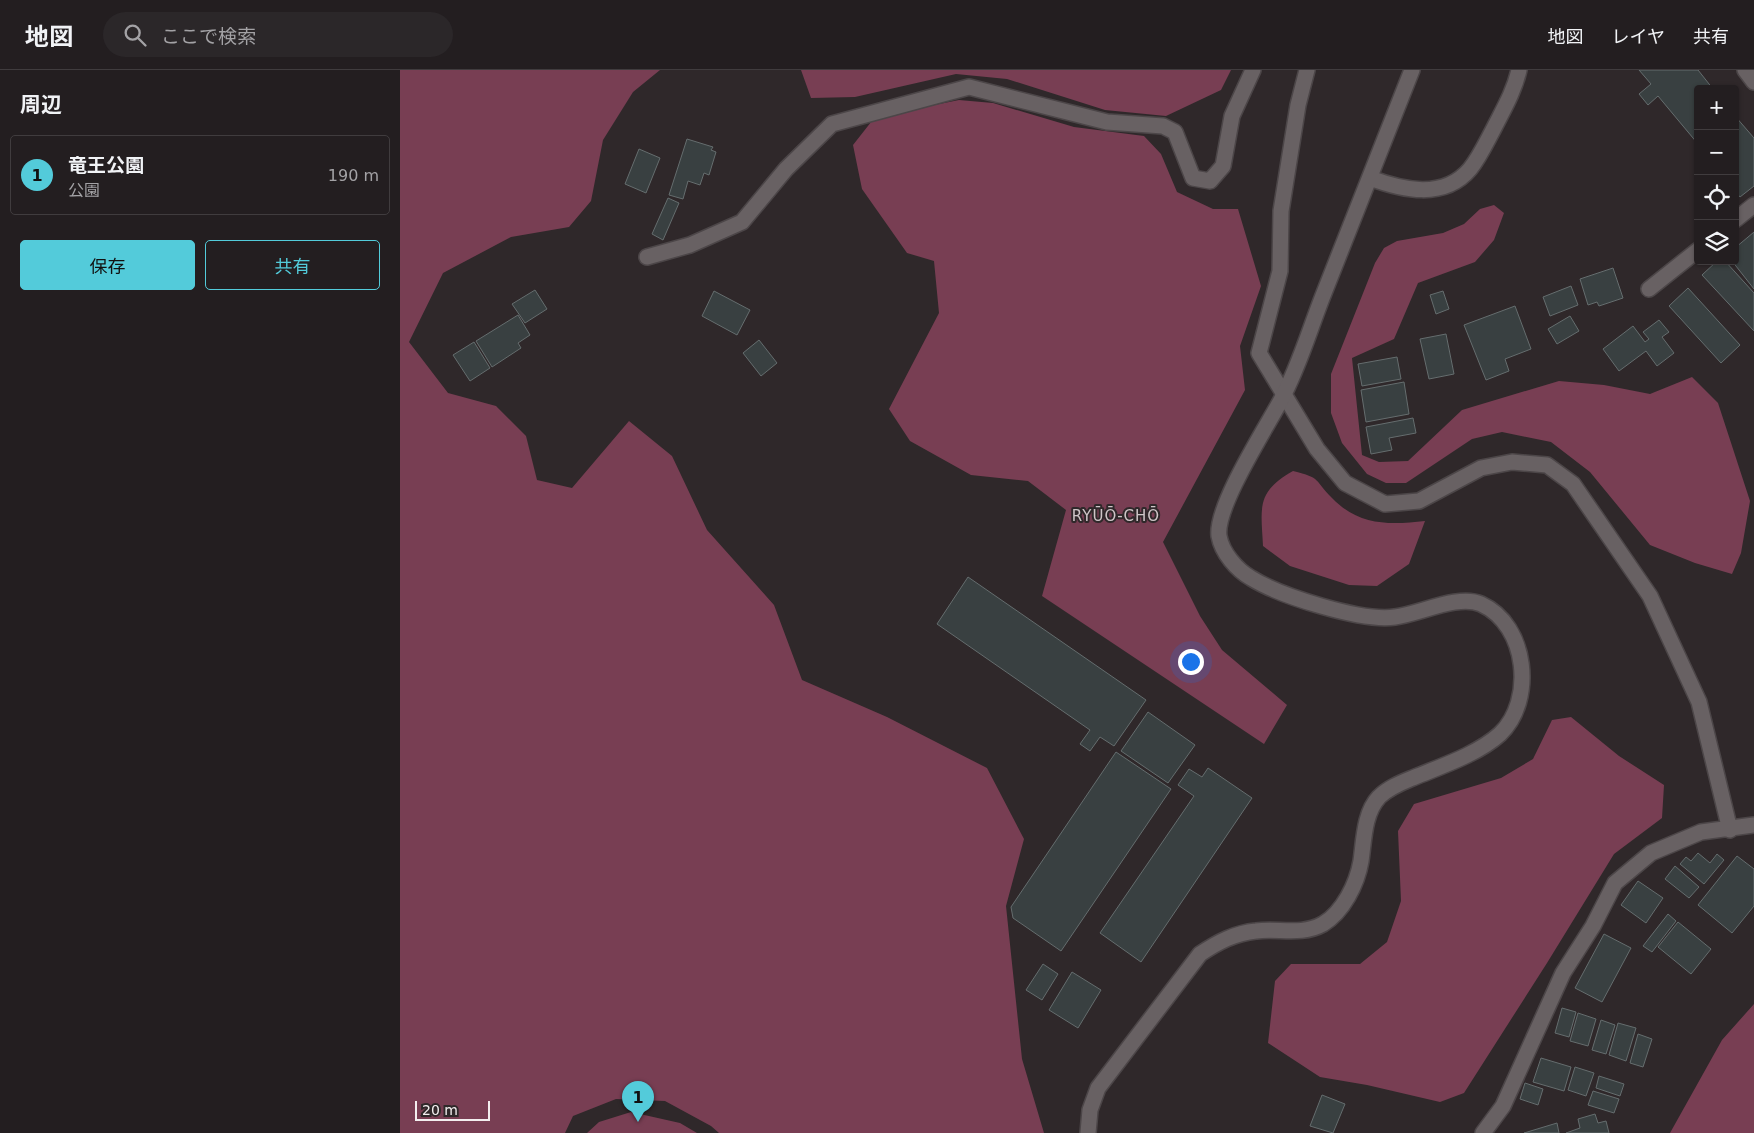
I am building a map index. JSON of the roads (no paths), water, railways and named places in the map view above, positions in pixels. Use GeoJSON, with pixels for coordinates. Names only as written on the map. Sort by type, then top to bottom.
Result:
{"type":"FeatureCollection","features":[{"type":"Feature","properties":{"kind":"street"},"geometry":{"type":"LineString","coordinates":[[647,256],[690,245],[742,222],[786,169],[832,124],[969,87],[1107,122],[1163,126],[1176,132],[1193,178],[1210,181],[1223,166],[1232,116],[1253,70]]}},
{"type":"Feature","properties":{"kind":"street"},"geometry":{"type":"LineString","coordinates":[[1307,70],[1298,105],[1281,211],[1280,271],[1259,353],[1317,449],[1345,483],[1385,504],[1419,501],[1481,468],[1512,462],[1547,465],[1573,484],[1650,596],[1699,702],[1730,830]]}},
{"type":"Feature","properties":{"kind":"street"},"geometry":{"type":"LineString","coordinates":[[1088,1133],[1090,1110],[1098,1088],[1200,954],[1220,941],[1239,934],[1260,930],[1308,931],[1325,922],[1340,909],[1360,866],[1370,811],[1378,797],[1393,786],[1466,756],[1500,734],[1516,712],[1522,687],[1522,664],[1511,632],[1496,615],[1481,604],[1462,601],[1394,618],[1374,618],[1278,591],[1252,579],[1237,568],[1226,554],[1219,535],[1222,516],[1236,481],[1284,395],[1412,70]]}},
{"type":"Feature","properties":{"kind":"street"},"geometry":{"type":"LineString","coordinates":[[1370,178],[1396,188],[1428,191],[1451,183],[1469,171],[1514,89],[1519,70]]}},
{"type":"Feature","properties":{"kind":"street"},"geometry":{"type":"LineString","coordinates":[[1745,70],[1754,82]]}},
{"type":"Feature","properties":{"kind":"street"},"geometry":{"type":"LineString","coordinates":[[1739,217],[1754,205]]}},
{"type":"Feature","properties":{"kind":"street"},"geometry":{"type":"LineString","coordinates":[[1648,289],[1694,253]]}},
{"type":"Feature","properties":{"kind":"street"},"geometry":{"type":"LineString","coordinates":[[1483,1133],[1503,1106],[1563,973],[1592,926],[1614,883],[1651,853],[1701,832],[1730,830],[1754,825]]}},
{"type":"Feature","properties":{"kind":"place","name":"竜王公園"},"geometry":{"type":"Point","coordinates":[638,1122]}},
{"type":"Feature","properties":{"kind":"district","name":"RYŪŌ-CHŌ"},"geometry":{"type":"Point","coordinates":[1116,516]}}]}
